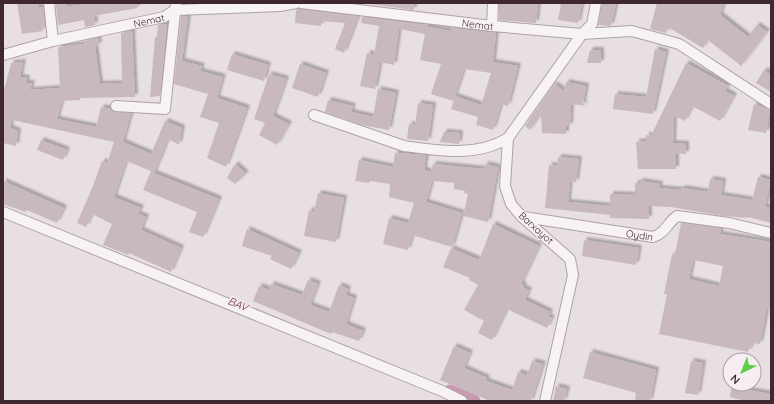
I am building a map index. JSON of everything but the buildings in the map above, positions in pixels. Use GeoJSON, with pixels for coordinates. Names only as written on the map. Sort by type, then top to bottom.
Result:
{"type":"FeatureCollection","features":[{"type":"Feature","properties":{"kind":"street"},"geometry":{"type":"LineString","coordinates":[[49,3],[53,41]]}},
{"type":"Feature","properties":{"kind":"street","name":"Nemat"},"geometry":{"type":"LineString","coordinates":[[3,55],[53,41],[164,17],[175,7],[280,6],[296,3]]}},
{"type":"Feature","properties":{"kind":"street","name":"Nemat"},"geometry":{"type":"LineString","coordinates":[[301,3],[492,26],[582,34],[632,31],[679,44],[771,104]]}},
{"type":"Feature","properties":{"kind":"street"},"geometry":{"type":"LineString","coordinates":[[492,26],[493,3]]}},
{"type":"Feature","properties":{"kind":"street"},"geometry":{"type":"LineString","coordinates":[[314,115],[404,146],[415,148],[473,151],[497,145],[508,138],[582,34],[592,24],[596,3]]}},
{"type":"Feature","properties":{"kind":"street"},"geometry":{"type":"LineString","coordinates":[[116,106],[165,109],[175,7]]}},
{"type":"Feature","properties":{"kind":"street","name":"Barxayot"},"geometry":{"type":"LineString","coordinates":[[508,138],[505,186],[512,204],[522,217],[570,260],[573,275],[545,401]]}},
{"type":"Feature","properties":{"kind":"street"},"geometry":{"type":"LineString","coordinates":[[3,212],[442,391],[462,401]]}},
{"type":"Feature","properties":{"kind":"street","name":"Oydin"},"geometry":{"type":"LineString","coordinates":[[522,217],[653,237],[661,235],[672,220],[677,216],[729,223],[771,233]]}},
{"type":"Feature","properties":{"kind":"waterway","name":"BAV"},"geometry":{"type":"LineString","coordinates":[[450,391],[474,401]]}}]}
